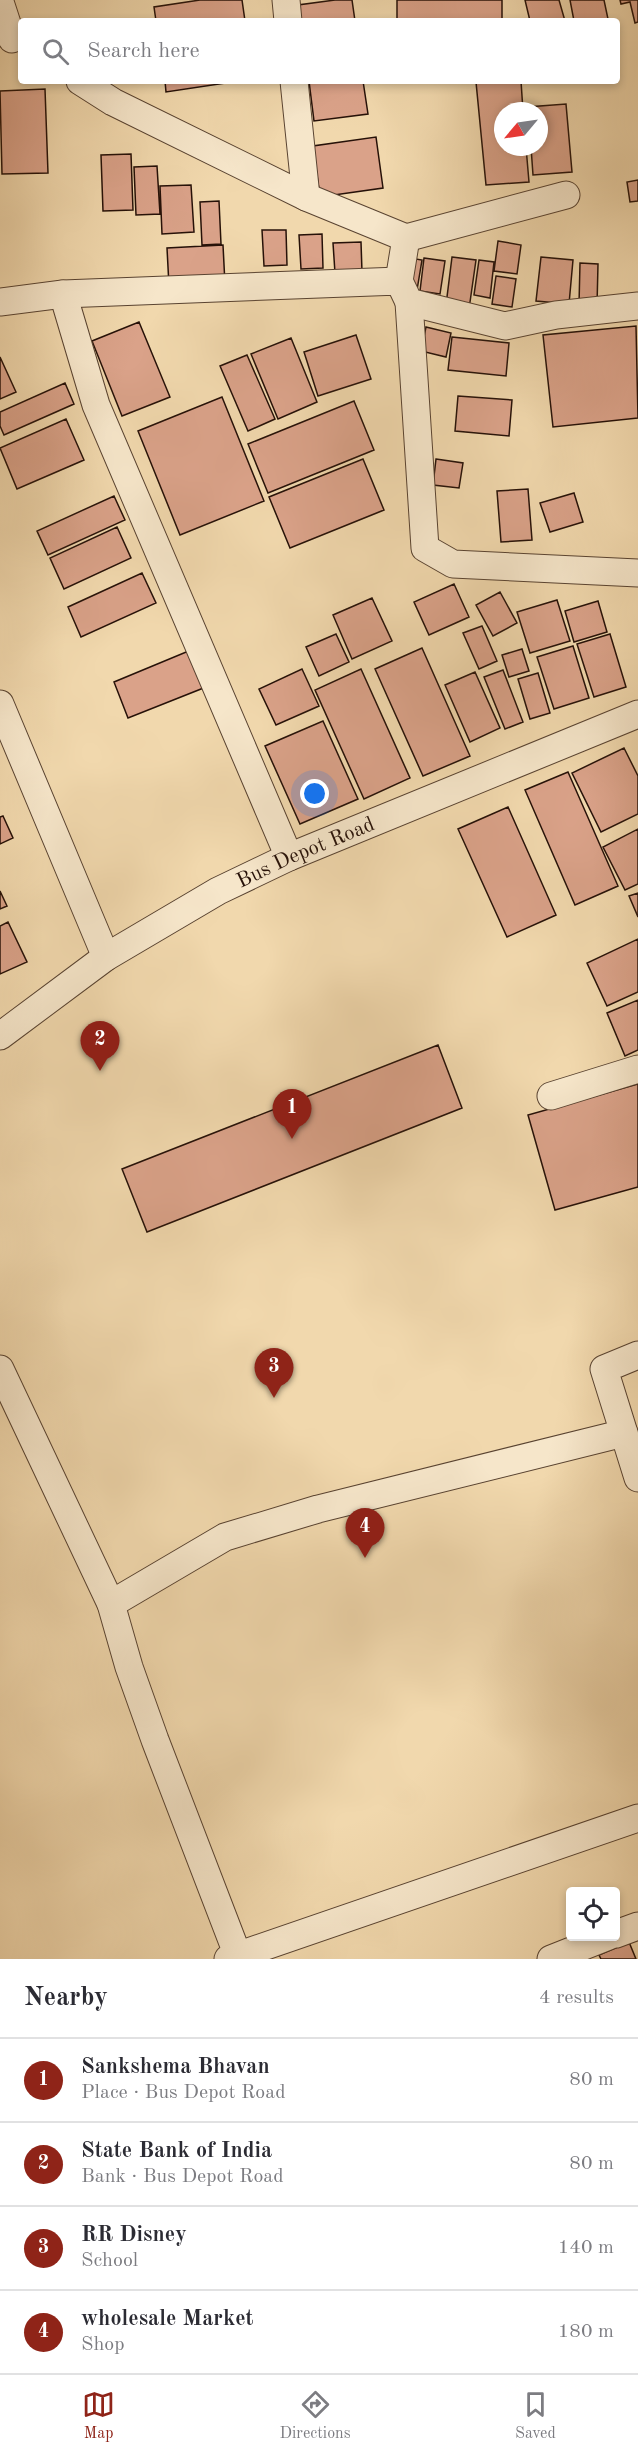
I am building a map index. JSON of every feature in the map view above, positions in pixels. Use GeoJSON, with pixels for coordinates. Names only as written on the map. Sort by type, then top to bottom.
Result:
{"type":"FeatureCollection","features":[{"type":"Feature","properties":{"kind":"street"},"geometry":{"type":"LineString","coordinates":[[286,0],[288,18]]}},
{"type":"Feature","properties":{"kind":"street"},"geometry":{"type":"LineString","coordinates":[[0,2],[11,39]]}},
{"type":"Feature","properties":{"kind":"street"},"geometry":{"type":"LineString","coordinates":[[85,84],[113,102],[306,197],[406,238],[566,195]]}},
{"type":"Feature","properties":{"kind":"street"},"geometry":{"type":"LineString","coordinates":[[294,84],[306,197]]}},
{"type":"Feature","properties":{"kind":"street"},"geometry":{"type":"LineString","coordinates":[[406,238],[404,291],[425,548],[453,564],[638,573]]}},
{"type":"Feature","properties":{"kind":"street"},"geometry":{"type":"LineString","coordinates":[[0,302],[63,294],[404,291],[505,326],[556,315],[638,306]]}},
{"type":"Feature","properties":{"kind":"street"},"geometry":{"type":"LineString","coordinates":[[63,294],[96,405],[289,856]]}},
{"type":"Feature","properties":{"kind":"street"},"geometry":{"type":"LineString","coordinates":[[0,704],[106,957]]}},
{"type":"Feature","properties":{"kind":"street","name":"Bus Depot Road"},"geometry":{"type":"LineString","coordinates":[[0,1036],[106,957],[218,891],[289,856],[638,715]]}},
{"type":"Feature","properties":{"kind":"street"},"geometry":{"type":"LineString","coordinates":[[551,1096],[638,1069]]}},
{"type":"Feature","properties":{"kind":"street"},"geometry":{"type":"LineString","coordinates":[[638,1354],[604,1369],[638,1478]]}},
{"type":"Feature","properties":{"kind":"street"},"geometry":{"type":"LineString","coordinates":[[0,1369],[111,1604],[129,1667],[233,1957],[638,1818]]}},
{"type":"Feature","properties":{"kind":"street"},"geometry":{"type":"LineString","coordinates":[[111,1604],[225,1537],[318,1509],[624,1433]]}},
{"type":"Feature","properties":{"kind":"street"},"geometry":{"type":"LineString","coordinates":[[620,1932],[638,1926]]}},
{"type":"Feature","properties":{"kind":"street"},"geometry":{"type":"LineString","coordinates":[[550,1959],[596,1941]]}},
{"type":"Feature","properties":{"kind":"building"},"geometry":{"type":"Polygon","coordinates":[[[200,0],[242,0],[245,18],[156,18],[154,7],[200,0]]]}},
{"type":"Feature","properties":{"kind":"building"},"geometry":{"type":"Polygon","coordinates":[[[352,0],[355,18],[300,18],[298,5],[352,0]]]}},
{"type":"Feature","properties":{"kind":"building"},"geometry":{"type":"Polygon","coordinates":[[[397,0],[502,0],[502,18],[397,18],[397,0]]]}},
{"type":"Feature","properties":{"kind":"building"},"geometry":{"type":"Polygon","coordinates":[[[525,0],[559,0],[564,18],[529,18],[525,0]]]}},
{"type":"Feature","properties":{"kind":"building"},"geometry":{"type":"Polygon","coordinates":[[[570,0],[604,0],[608,18],[573,18],[570,0]]]}},
{"type":"Feature","properties":{"kind":"building"},"geometry":{"type":"Polygon","coordinates":[[[620,0],[638,0],[638,22],[635,23],[630,2],[621,4],[620,0]]]}},
{"type":"Feature","properties":{"kind":"building"},"geometry":{"type":"Polygon","coordinates":[[[165,84],[219,84],[166,92],[165,84]]]}},
{"type":"Feature","properties":{"kind":"building"},"geometry":{"type":"Polygon","coordinates":[[[309,84],[363,84],[368,114],[314,121],[309,84]]]}},
{"type":"Feature","properties":{"kind":"building"},"geometry":{"type":"Polygon","coordinates":[[[476,84],[521,84],[522,102],[494,102],[494,156],[527,156],[529,182],[486,185],[476,84]]]}},
{"type":"Feature","properties":{"kind":"building"},"geometry":{"type":"Polygon","coordinates":[[[45,89],[48,173],[2,174],[0,91],[45,89]]]}},
{"type":"Feature","properties":{"kind":"building"},"geometry":{"type":"Polygon","coordinates":[[[566,104],[572,172],[533,175],[532,156],[548,156],[548,105],[566,104]]]}},
{"type":"Feature","properties":{"kind":"building"},"geometry":{"type":"Polygon","coordinates":[[[376,137],[383,188],[320,197],[313,146],[376,137]]]}},
{"type":"Feature","properties":{"kind":"building"},"geometry":{"type":"Polygon","coordinates":[[[131,154],[133,210],[103,211],[101,155],[131,154]]]}},
{"type":"Feature","properties":{"kind":"building"},"geometry":{"type":"Polygon","coordinates":[[[157,166],[160,214],[136,215],[134,167],[157,166]]]}},
{"type":"Feature","properties":{"kind":"building"},"geometry":{"type":"Polygon","coordinates":[[[638,180],[638,201],[630,202],[627,182],[638,180]]]}},
{"type":"Feature","properties":{"kind":"building"},"geometry":{"type":"Polygon","coordinates":[[[191,185],[194,232],[162,234],[160,186],[191,185]]]}},
{"type":"Feature","properties":{"kind":"building"},"geometry":{"type":"Polygon","coordinates":[[[219,201],[221,244],[202,245],[200,202],[219,201]]]}},
{"type":"Feature","properties":{"kind":"building"},"geometry":{"type":"Polygon","coordinates":[[[262,230],[286,230],[287,265],[264,266],[262,230]]]}},
{"type":"Feature","properties":{"kind":"building"},"geometry":{"type":"Polygon","coordinates":[[[322,234],[323,268],[301,269],[299,235],[322,234]]]}},
{"type":"Feature","properties":{"kind":"building"},"geometry":{"type":"Polygon","coordinates":[[[498,241],[521,245],[517,274],[494,271],[498,241]]]}},
{"type":"Feature","properties":{"kind":"building"},"geometry":{"type":"Polygon","coordinates":[[[361,242],[362,272],[335,273],[333,243],[361,242]]]}},
{"type":"Feature","properties":{"kind":"building"},"geometry":{"type":"Polygon","coordinates":[[[223,245],[225,284],[169,286],[167,248],[223,245]]]}},
{"type":"Feature","properties":{"kind":"building"},"geometry":{"type":"Polygon","coordinates":[[[452,257],[476,260],[469,309],[446,305],[452,257]]]}},
{"type":"Feature","properties":{"kind":"building"},"geometry":{"type":"Polygon","coordinates":[[[541,257],[573,260],[569,304],[536,301],[541,257]]]}},
{"type":"Feature","properties":{"kind":"building"},"geometry":{"type":"Polygon","coordinates":[[[410,258],[422,260],[417,290],[406,288],[410,258]]]}},
{"type":"Feature","properties":{"kind":"building"},"geometry":{"type":"Polygon","coordinates":[[[424,258],[445,261],[440,294],[420,291],[424,258]]]}},
{"type":"Feature","properties":{"kind":"building"},"geometry":{"type":"Polygon","coordinates":[[[479,260],[494,262],[490,298],[474,295],[479,260]]]}},
{"type":"Feature","properties":{"kind":"building"},"geometry":{"type":"Polygon","coordinates":[[[580,263],[598,264],[597,306],[579,305],[580,263]]]}},
{"type":"Feature","properties":{"kind":"building"},"geometry":{"type":"Polygon","coordinates":[[[496,276],[516,279],[512,307],[492,304],[496,276]]]}},
{"type":"Feature","properties":{"kind":"building"},"geometry":{"type":"Polygon","coordinates":[[[139,322],[170,397],[122,416],[92,341],[139,322]]]}},
{"type":"Feature","properties":{"kind":"building"},"geometry":{"type":"Polygon","coordinates":[[[636,326],[638,418],[553,427],[543,335],[636,326]]]}},
{"type":"Feature","properties":{"kind":"building"},"geometry":{"type":"Polygon","coordinates":[[[426,327],[451,333],[446,357],[421,351],[426,327]]]}},
{"type":"Feature","properties":{"kind":"building"},"geometry":{"type":"Polygon","coordinates":[[[356,335],[371,379],[318,396],[304,352],[356,335]]]}},
{"type":"Feature","properties":{"kind":"building"},"geometry":{"type":"Polygon","coordinates":[[[452,337],[509,343],[506,376],[448,370],[452,337]]]}},
{"type":"Feature","properties":{"kind":"building"},"geometry":{"type":"Polygon","coordinates":[[[291,338],[317,402],[278,419],[251,354],[291,338]]]}},
{"type":"Feature","properties":{"kind":"building"},"geometry":{"type":"Polygon","coordinates":[[[247,355],[275,419],[248,431],[220,366],[247,355]]]}},
{"type":"Feature","properties":{"kind":"building"},"geometry":{"type":"Polygon","coordinates":[[[0,357],[16,392],[0,399],[0,357]]]}},
{"type":"Feature","properties":{"kind":"building"},"geometry":{"type":"Polygon","coordinates":[[[65,383],[74,404],[4,435],[0,426],[0,412],[65,383]]]}},
{"type":"Feature","properties":{"kind":"building"},"geometry":{"type":"Polygon","coordinates":[[[458,396],[512,400],[509,436],[455,431],[458,396]]]}},
{"type":"Feature","properties":{"kind":"building"},"geometry":{"type":"Polygon","coordinates":[[[222,397],[264,501],[180,535],[138,431],[222,397]]]}},
{"type":"Feature","properties":{"kind":"building"},"geometry":{"type":"Polygon","coordinates":[[[354,401],[374,450],[268,493],[248,444],[354,401]]]}},
{"type":"Feature","properties":{"kind":"building"},"geometry":{"type":"Polygon","coordinates":[[[66,419],[84,460],[17,489],[0,448],[66,419]]]}},
{"type":"Feature","properties":{"kind":"building"},"geometry":{"type":"Polygon","coordinates":[[[363,459],[384,510],[290,548],[269,497],[363,459]]]}},
{"type":"Feature","properties":{"kind":"building"},"geometry":{"type":"Polygon","coordinates":[[[436,459],[463,463],[459,488],[433,485],[436,459]]]}},
{"type":"Feature","properties":{"kind":"building"},"geometry":{"type":"Polygon","coordinates":[[[528,489],[532,540],[501,542],[497,491],[528,489]]]}},
{"type":"Feature","properties":{"kind":"building"},"geometry":{"type":"Polygon","coordinates":[[[574,493],[583,522],[550,532],[540,503],[574,493]]]}},
{"type":"Feature","properties":{"kind":"building"},"geometry":{"type":"Polygon","coordinates":[[[114,496],[125,520],[48,555],[37,531],[114,496]]]}},
{"type":"Feature","properties":{"kind":"building"},"geometry":{"type":"Polygon","coordinates":[[[117,527],[131,558],[64,589],[50,558],[117,527]]]}},
{"type":"Feature","properties":{"kind":"building"},"geometry":{"type":"Polygon","coordinates":[[[142,573],[156,603],[81,637],[68,607],[142,573]]]}},
{"type":"Feature","properties":{"kind":"building"},"geometry":{"type":"Polygon","coordinates":[[[454,584],[469,617],[429,635],[414,602],[454,584]]]}},
{"type":"Feature","properties":{"kind":"building"},"geometry":{"type":"Polygon","coordinates":[[[500,592],[517,623],[493,636],[476,605],[500,592]]]}},
{"type":"Feature","properties":{"kind":"building"},"geometry":{"type":"Polygon","coordinates":[[[372,598],[392,641],[352,659],[333,615],[372,598]]]}},
{"type":"Feature","properties":{"kind":"building"},"geometry":{"type":"Polygon","coordinates":[[[557,600],[570,641],[530,653],[517,612],[557,600]]]}},
{"type":"Feature","properties":{"kind":"building"},"geometry":{"type":"Polygon","coordinates":[[[598,601],[607,632],[574,642],[565,611],[598,601]]]}},
{"type":"Feature","properties":{"kind":"building"},"geometry":{"type":"Polygon","coordinates":[[[482,626],[497,661],[479,669],[463,633],[482,626]]]}},
{"type":"Feature","properties":{"kind":"building"},"geometry":{"type":"Polygon","coordinates":[[[336,634],[349,662],[319,676],[306,647],[336,634]]]}},
{"type":"Feature","properties":{"kind":"building"},"geometry":{"type":"Polygon","coordinates":[[[610,634],[626,687],[594,697],[577,644],[610,634]]]}},
{"type":"Feature","properties":{"kind":"building"},"geometry":{"type":"Polygon","coordinates":[[[573,646],[589,698],[554,709],[537,657],[573,646]]]}},
{"type":"Feature","properties":{"kind":"building"},"geometry":{"type":"Polygon","coordinates":[[[422,648],[470,756],[423,776],[375,669],[422,648]]]}},
{"type":"Feature","properties":{"kind":"building"},"geometry":{"type":"Polygon","coordinates":[[[522,649],[529,671],[509,677],[502,655],[522,649]]]}},
{"type":"Feature","properties":{"kind":"building"},"geometry":{"type":"Polygon","coordinates":[[[191,650],[206,687],[128,718],[114,682],[191,650]]]}},
{"type":"Feature","properties":{"kind":"building"},"geometry":{"type":"Polygon","coordinates":[[[302,669],[319,706],[276,725],[259,689],[302,669]]]}},
{"type":"Feature","properties":{"kind":"building"},"geometry":{"type":"Polygon","coordinates":[[[361,669],[410,778],[364,799],[315,690],[361,669]]]}},
{"type":"Feature","properties":{"kind":"building"},"geometry":{"type":"Polygon","coordinates":[[[503,670],[523,722],[505,729],[484,677],[503,670]]]}},
{"type":"Feature","properties":{"kind":"building"},"geometry":{"type":"Polygon","coordinates":[[[475,672],[500,728],[470,742],[445,685],[475,672]]]}},
{"type":"Feature","properties":{"kind":"building"},"geometry":{"type":"Polygon","coordinates":[[[538,673],[550,713],[530,719],[518,679],[538,673]]]}},
{"type":"Feature","properties":{"kind":"building"},"geometry":{"type":"Polygon","coordinates":[[[323,721],[358,799],[300,824],[265,746],[323,721]]]}},
{"type":"Feature","properties":{"kind":"building"},"geometry":{"type":"Polygon","coordinates":[[[624,748],[638,776],[638,814],[601,832],[572,773],[624,748]]]}},
{"type":"Feature","properties":{"kind":"building"},"geometry":{"type":"Polygon","coordinates":[[[568,772],[618,886],[575,905],[525,790],[568,772]]]}},
{"type":"Feature","properties":{"kind":"building"},"geometry":{"type":"Polygon","coordinates":[[[508,807],[556,915],[507,937],[458,829],[508,807]]]}},
{"type":"Feature","properties":{"kind":"building"},"geometry":{"type":"Polygon","coordinates":[[[3,816],[13,838],[0,844],[0,817],[3,816]]]}},
{"type":"Feature","properties":{"kind":"building"},"geometry":{"type":"Polygon","coordinates":[[[638,829],[638,884],[625,890],[603,847],[638,829]]]}},
{"type":"Feature","properties":{"kind":"building"},"geometry":{"type":"Polygon","coordinates":[[[0,891],[7,906],[0,909],[0,891]]]}},
{"type":"Feature","properties":{"kind":"building"},"geometry":{"type":"Polygon","coordinates":[[[638,893],[638,917],[629,896],[638,893]]]}},
{"type":"Feature","properties":{"kind":"building"},"geometry":{"type":"Polygon","coordinates":[[[8,922],[27,962],[0,974],[0,926],[8,922]]]}},
{"type":"Feature","properties":{"kind":"building"},"geometry":{"type":"Polygon","coordinates":[[[638,939],[638,992],[607,1006],[587,963],[638,939]]]}},
{"type":"Feature","properties":{"kind":"building"},"geometry":{"type":"Polygon","coordinates":[[[638,1000],[638,1050],[625,1056],[607,1013],[638,1000]]]}},
{"type":"Feature","properties":{"kind":"building"},"geometry":{"type":"Polygon","coordinates":[[[438,1045],[462,1108],[147,1232],[122,1169],[438,1045]]]}},
{"type":"Feature","properties":{"kind":"building"},"geometry":{"type":"Polygon","coordinates":[[[638,1084],[638,1187],[555,1210],[528,1115],[638,1084]]]}},
{"type":"Feature","properties":{"kind":"building"},"geometry":{"type":"Polygon","coordinates":[[[629,1942],[636,1959],[601,1959],[599,1955],[629,1942]]]}},
{"type":"Feature","properties":{"kind":"place","name":"State Bank of India"},"geometry":{"type":"Point","coordinates":[100,1071]}},
{"type":"Feature","properties":{"kind":"place","name":"Sankshema Bhavan"},"geometry":{"type":"Point","coordinates":[292,1139]}},
{"type":"Feature","properties":{"kind":"place","name":"RR Disney"},"geometry":{"type":"Point","coordinates":[274,1398]}},
{"type":"Feature","properties":{"kind":"place","name":"wholesale Market"},"geometry":{"type":"Point","coordinates":[365,1558]}}]}
